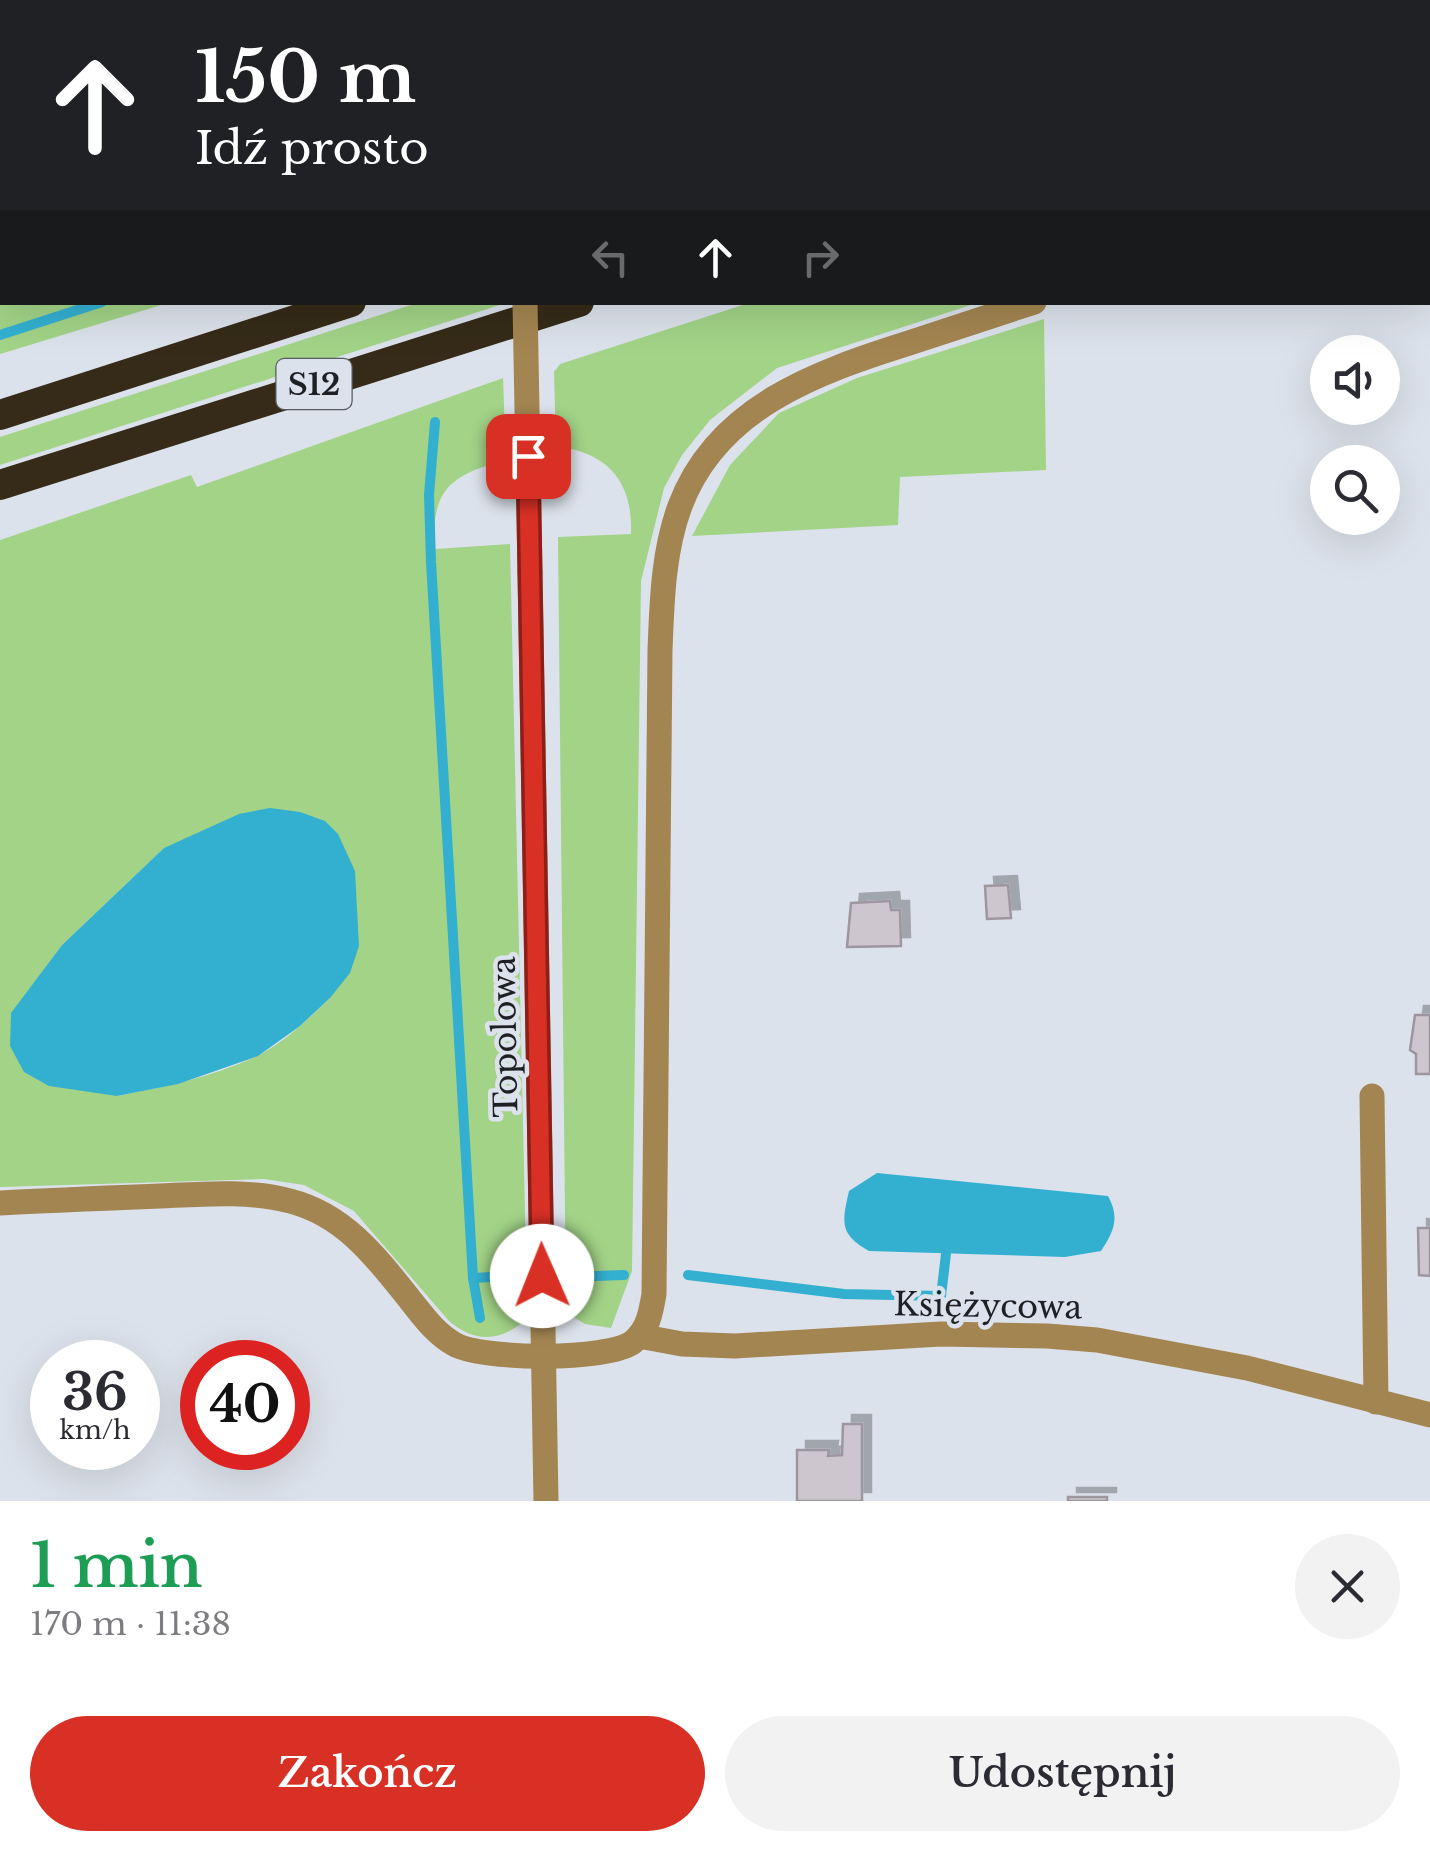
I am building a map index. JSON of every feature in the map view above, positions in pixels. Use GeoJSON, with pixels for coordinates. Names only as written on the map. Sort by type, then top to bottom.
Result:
{"type":"FeatureCollection","features":[{"type":"Feature","properties":{"kind":"highway","name":"S12"},"geometry":{"type":"LineString","coordinates":[[0,415],[342,305]]}},
{"type":"Feature","properties":{"kind":"highway","name":"S12"},"geometry":{"type":"LineString","coordinates":[[0,485],[570,305]]}},
{"type":"Feature","properties":{"kind":"street","name":"Topolowa"},"geometry":{"type":"LineString","coordinates":[[525,305],[546,1501]]}},
{"type":"Feature","properties":{"kind":"street"},"geometry":{"type":"LineString","coordinates":[[639,1336],[652,1312],[654,1294],[662,598],[666,555],[681,503],[718,444],[755,409],[782,391],[882,351],[1025,305]]}},
{"type":"Feature","properties":{"kind":"street"},"geometry":{"type":"LineString","coordinates":[[1372,1096],[1376,1402]]}},
{"type":"Feature","properties":{"kind":"street","name":"Księżycowa"},"geometry":{"type":"LineString","coordinates":[[0,1203],[230,1193],[286,1200],[324,1214],[366,1246],[433,1329],[454,1344],[494,1356],[618,1350],[639,1336],[682,1344],[735,1346],[924,1334],[1047,1336],[1097,1340],[1247,1368],[1430,1415]]}},
{"type":"Feature","properties":{"kind":"green space"},"geometry":{"type":"Polygon","coordinates":[[[0,305],[161,305],[0,354],[0,305]]]}},
{"type":"Feature","properties":{"kind":"green space"},"geometry":{"type":"Polygon","coordinates":[[[411,305],[500,305],[0,465],[0,437],[411,305]]]}},
{"type":"Feature","properties":{"kind":"green space"},"geometry":{"type":"Polygon","coordinates":[[[743,305],[971,305],[777,368],[710,420],[682,455],[664,488],[641,581],[632,1271],[611,1328],[585,1324],[566,1312],[558,537],[631,534],[630,515],[622,485],[614,473],[590,455],[556,446],[554,372],[560,364],[743,305]]]}},
{"type":"Feature","properties":{"kind":"green space"},"geometry":{"type":"Polygon","coordinates":[[[1044,319],[1046,470],[900,477],[898,525],[692,536],[730,465],[779,413],[857,378],[1044,319]]]}},
{"type":"Feature","properties":{"kind":"green space"},"geometry":{"type":"Polygon","coordinates":[[[503,378],[506,461],[471,472],[448,488],[436,512],[434,529],[435,549],[510,544],[527,1303],[523,1322],[504,1333],[486,1337],[458,1328],[354,1211],[304,1185],[264,1179],[0,1187],[0,540],[191,475],[197,487],[503,378]],[[164,848],[62,945],[25,995],[117,1096],[205,1076],[255,1057],[285,1038],[330,998],[164,848]]]}},
{"type":"Feature","properties":{"kind":"water"},"geometry":{"type":"Polygon","coordinates":[[[270,808],[300,812],[325,821],[338,834],[355,871],[359,946],[350,973],[330,998],[258,1056],[178,1084],[117,1096],[49,1086],[24,1072],[10,1046],[11,1013],[62,945],[164,848],[239,814],[270,808]]]}},
{"type":"Feature","properties":{"kind":"water"},"geometry":{"type":"Polygon","coordinates":[[[877,1173],[1108,1196],[1114,1224],[1101,1251],[1065,1257],[869,1251],[848,1233],[845,1211],[849,1191],[877,1173]]]}},
{"type":"Feature","properties":{"kind":"building"},"geometry":{"type":"Polygon","coordinates":[[[1008,885],[1011,918],[987,919],[985,886],[1008,885]]]}},
{"type":"Feature","properties":{"kind":"building"},"geometry":{"type":"Polygon","coordinates":[[[890,901],[891,910],[900,910],[901,946],[847,947],[851,903],[890,901]]]}},
{"type":"Feature","properties":{"kind":"building"},"geometry":{"type":"Polygon","coordinates":[[[1415,1015],[1430,1015],[1430,1074],[1416,1074],[1416,1054],[1410,1050],[1415,1015]]]}},
{"type":"Feature","properties":{"kind":"building"},"geometry":{"type":"Polygon","coordinates":[[[1418,1228],[1430,1228],[1430,1276],[1419,1275],[1418,1228]]]}},
{"type":"Feature","properties":{"kind":"building"},"geometry":{"type":"Polygon","coordinates":[[[843,1424],[862,1424],[862,1501],[797,1501],[797,1450],[829,1450],[828,1456],[842,1455],[843,1424]]]}},
{"type":"Feature","properties":{"kind":"building"},"geometry":{"type":"Polygon","coordinates":[[[1068,1497],[1107,1497],[1107,1501],[1068,1501],[1068,1497]]]}},
{"type":"Feature","properties":{"kind":"waterway"},"geometry":{"type":"LineString","coordinates":[[0,335],[93,305]]}},
{"type":"Feature","properties":{"kind":"waterway"},"geometry":{"type":"LineString","coordinates":[[435,422],[429,495],[431,562],[473,1278],[480,1318]]}},
{"type":"Feature","properties":{"kind":"waterway"},"geometry":{"type":"LineString","coordinates":[[688,1275],[844,1294],[941,1296],[946,1254]]}},
{"type":"Feature","properties":{"kind":"waterway"},"geometry":{"type":"LineString","coordinates":[[595,1276],[624,1275]]}},
{"type":"Feature","properties":{"kind":"waterway"},"geometry":{"type":"LineString","coordinates":[[473,1278],[492,1277]]}},
{"type":"Feature","properties":{"kind":"route"},"geometry":{"type":"LineString","coordinates":[[528,456],[542,1276]]}}]}
